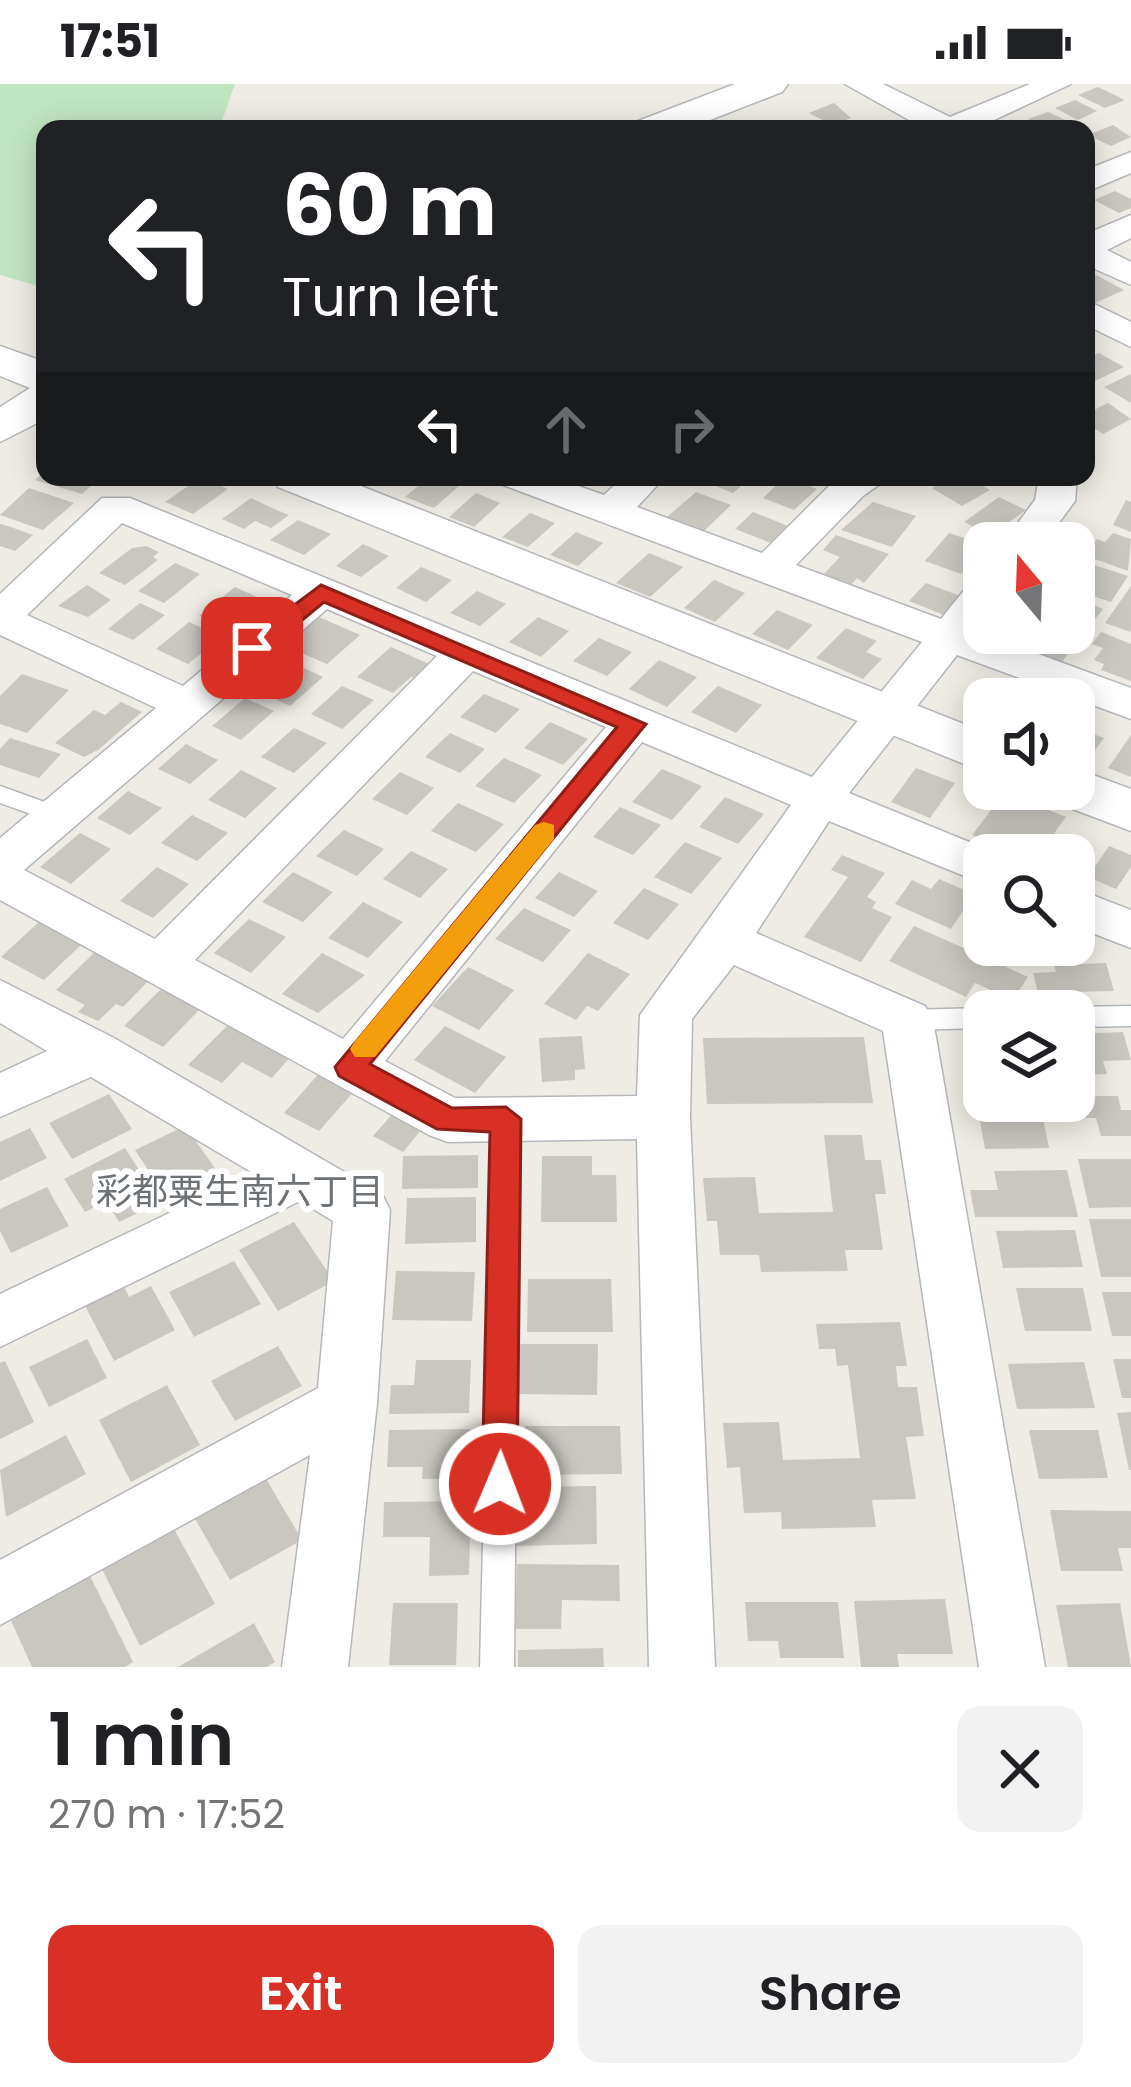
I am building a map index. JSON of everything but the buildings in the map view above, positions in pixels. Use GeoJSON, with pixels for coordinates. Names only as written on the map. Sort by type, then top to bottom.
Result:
{"type":"FeatureCollection","features":[{"type":"Feature","properties":{"kind":"street"},"geometry":{"type":"LineString","coordinates":[[675,120],[769,84]]}},
{"type":"Feature","properties":{"kind":"street"},"geometry":{"type":"LineString","coordinates":[[860,84],[931,120]]}},
{"type":"Feature","properties":{"kind":"street"},"geometry":{"type":"LineString","coordinates":[[970,120],[1056,84]]}},
{"type":"Feature","properties":{"kind":"street"},"geometry":{"type":"LineString","coordinates":[[1095,178],[1131,161]]}},
{"type":"Feature","properties":{"kind":"street"},"geometry":{"type":"LineString","coordinates":[[1095,244],[1131,226]]}},
{"type":"Feature","properties":{"kind":"street"},"geometry":{"type":"LineString","coordinates":[[1095,254],[1131,275]]}},
{"type":"Feature","properties":{"kind":"street"},"geometry":{"type":"LineString","coordinates":[[1095,316],[1131,336]]}},
{"type":"Feature","properties":{"kind":"street"},"geometry":{"type":"LineString","coordinates":[[0,360],[36,375]]}},
{"type":"Feature","properties":{"kind":"street"},"geometry":{"type":"LineString","coordinates":[[0,428],[36,404]]}},
{"type":"Feature","properties":{"kind":"street"},"geometry":{"type":"LineString","coordinates":[[317,486],[963,745]]}},
{"type":"Feature","properties":{"kind":"street"},"geometry":{"type":"LineString","coordinates":[[541,486],[1131,704]]}},
{"type":"Feature","properties":{"kind":"street"},"geometry":{"type":"LineString","coordinates":[[609,512],[636,486]]}},
{"type":"Feature","properties":{"kind":"street"},"geometry":{"type":"LineString","coordinates":[[766,572],[854,486]]}},
{"type":"Feature","properties":{"kind":"street"},"geometry":{"type":"LineString","coordinates":[[1038,522],[1055,501],[1057,486]]}},
{"type":"Feature","properties":{"kind":"street"},"geometry":{"type":"LineString","coordinates":[[184,704],[0,618],[116,506],[963,858]]}},
{"type":"Feature","properties":{"kind":"street"},"geometry":{"type":"LineString","coordinates":[[0,864],[321,592]]}},
{"type":"Feature","properties":{"kind":"street"},"geometry":{"type":"LineString","coordinates":[[682,1667],[663,1117],[667,1015],[725,940],[820,796],[963,620]]}},
{"type":"Feature","properties":{"kind":"street"},"geometry":{"type":"LineString","coordinates":[[160,965],[464,654]]}},
{"type":"Feature","properties":{"kind":"street"},"geometry":{"type":"LineString","coordinates":[[350,1067],[633,724]]}},
{"type":"Feature","properties":{"kind":"street"},"geometry":{"type":"LineString","coordinates":[[1095,796],[1131,811]]}},
{"type":"Feature","properties":{"kind":"street"},"geometry":{"type":"LineString","coordinates":[[0,878],[448,1120],[663,1117]]}},
{"type":"Feature","properties":{"kind":"street"},"geometry":{"type":"LineString","coordinates":[[1095,915],[1131,930]]}},
{"type":"Feature","properties":{"kind":"street"},"geometry":{"type":"LineString","coordinates":[[725,940],[907,1020],[1012,1667]]}},
{"type":"Feature","properties":{"kind":"street"},"geometry":{"type":"LineString","coordinates":[[0,999],[362,1210],[347,1403],[315,1667]]}},
{"type":"Feature","properties":{"kind":"street"},"geometry":{"type":"LineString","coordinates":[[0,1096],[96,1052]]}},
{"type":"Feature","properties":{"kind":"street"},"geometry":{"type":"LineString","coordinates":[[0,1322],[302,1175]]}},
{"type":"Feature","properties":{"kind":"street"},"geometry":{"type":"LineString","coordinates":[[0,1594],[347,1403]]}},
{"type":"Feature","properties":{"kind":"lane"},"geometry":{"type":"LineString","coordinates":[[0,794],[56,815]]}},
{"type":"Feature","properties":{"kind":"lane"},"geometry":{"type":"LineString","coordinates":[[1095,1017],[1131,1016]]}},
{"type":"Feature","properties":{"kind":"lane"},"geometry":{"type":"LineString","coordinates":[[907,1020],[963,1019]]}},
{"type":"Feature","properties":{"kind":"lane"},"geometry":{"type":"LineString","coordinates":[[497,1667],[506,1119]]}},
{"type":"Feature","properties":{"kind":"green space"},"geometry":{"type":"Polygon","coordinates":[[[0,84],[235,84],[222,120],[36,120],[36,286],[0,275],[0,84]]]}},
{"type":"Feature","properties":{"kind":"slow traffic"},"geometry":{"type":"LineString","coordinates":[[365,1049],[544,832]]}},
{"type":"Feature","properties":{"kind":"district","name":"彩都粟生南六丁目"},"geometry":{"type":"Point","coordinates":[240,1191]}},
{"type":"Feature","properties":{"kind":"route"},"geometry":{"type":"LineString","coordinates":[[252,648],[321,592],[633,724],[350,1067],[448,1120],[506,1119],[500,1484]]}}]}
